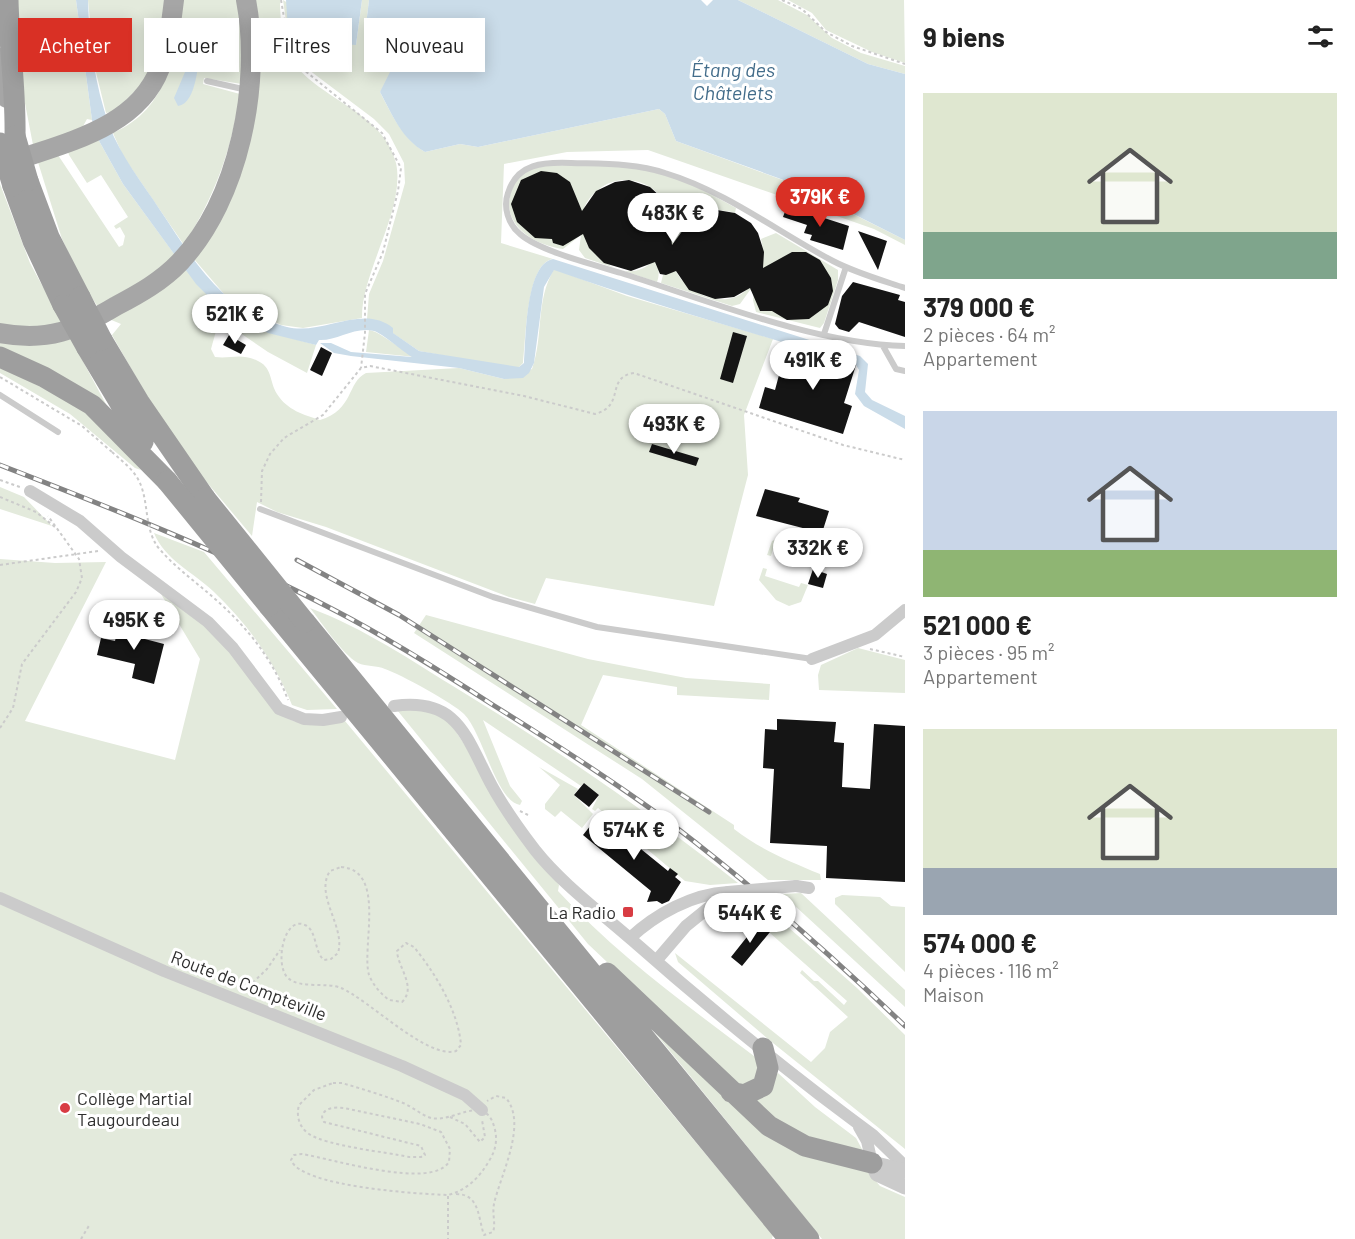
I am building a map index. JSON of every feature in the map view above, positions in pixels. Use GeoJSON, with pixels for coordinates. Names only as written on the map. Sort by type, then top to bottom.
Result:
{"type":"FeatureCollection","features":[{"type":"Feature","properties":{"kind":"highway"},"geometry":{"type":"LineString","coordinates":[[8,0],[10,59],[16,97],[7,140],[20,183],[49,237],[72,301],[167,481]]}},
{"type":"Feature","properties":{"kind":"highway"},"geometry":{"type":"LineString","coordinates":[[95,344],[139,402],[205,498],[810,1239]]}},
{"type":"Feature","properties":{"kind":"highway"},"geometry":{"type":"LineString","coordinates":[[0,357],[44,377],[92,405],[167,481],[789,1239]]}},
{"type":"Feature","properties":{"kind":"highway"},"geometry":{"type":"LineString","coordinates":[[459,811],[533,889],[605,972],[769,1126],[791,1140],[821,1151],[872,1163]]}},
{"type":"Feature","properties":{"kind":"highway"},"geometry":{"type":"LineString","coordinates":[[731,1092],[744,1095],[762,1086],[768,1068],[762,1048]]}},
{"type":"Feature","properties":{"kind":"main road"},"geometry":{"type":"LineString","coordinates":[[0,166],[100,128],[141,100],[156,78],[168,44],[174,0]]}},
{"type":"Feature","properties":{"kind":"main road"},"geometry":{"type":"LineString","coordinates":[[0,333],[31,336],[66,332],[131,298],[179,263],[204,232],[238,147],[249,91],[251,54],[246,0]]}},
{"type":"Feature","properties":{"kind":"main road"},"geometry":{"type":"LineString","coordinates":[[0,58],[7,140]]}},
{"type":"Feature","properties":{"kind":"street"},"geometry":{"type":"LineString","coordinates":[[30,491],[80,522],[111,549],[208,622],[233,648],[279,709],[304,719],[323,720],[341,717]]}},
{"type":"Feature","properties":{"kind":"street"},"geometry":{"type":"LineString","coordinates":[[812,659],[853,645],[887,626],[905,609]]}},
{"type":"Feature","properties":{"kind":"street"},"geometry":{"type":"LineString","coordinates":[[394,706],[427,705],[450,716],[464,731],[498,797],[537,852],[567,884],[762,1048],[856,1124],[877,1138],[905,1166]]}},
{"type":"Feature","properties":{"kind":"street"},"geometry":{"type":"LineString","coordinates":[[630,938],[648,922],[705,894],[796,886],[809,888]]}},
{"type":"Feature","properties":{"kind":"street"},"geometry":{"type":"LineString","coordinates":[[656,961],[680,933],[728,892]]}},
{"type":"Feature","properties":{"kind":"street","name":"Route de Compteville"},"geometry":{"type":"LineString","coordinates":[[0,898],[165,971],[402,1066],[465,1095],[482,1110]]}},
{"type":"Feature","properties":{"kind":"street"},"geometry":{"type":"LineString","coordinates":[[660,915],[680,933]]}},
{"type":"Feature","properties":{"kind":"street"},"geometry":{"type":"LineString","coordinates":[[856,1124],[867,1141],[877,1174],[905,1187]]}},
{"type":"Feature","properties":{"kind":"street"},"geometry":{"type":"LineString","coordinates":[[872,1163],[905,1171]]}},
{"type":"Feature","properties":{"kind":"lane"},"geometry":{"type":"LineString","coordinates":[[207,81],[249,91]]}},
{"type":"Feature","properties":{"kind":"lane"},"geometry":{"type":"LineString","coordinates":[[905,288],[846,267],[716,194],[656,170],[602,164],[537,164],[522,171],[507,195],[506,206],[511,223],[517,232],[529,240],[577,259],[824,334],[883,346],[905,346]]}},
{"type":"Feature","properties":{"kind":"lane"},"geometry":{"type":"LineString","coordinates":[[824,334],[846,267]]}},
{"type":"Feature","properties":{"kind":"lane"},"geometry":{"type":"LineString","coordinates":[[883,346],[896,369],[905,371]]}},
{"type":"Feature","properties":{"kind":"lane"},"geometry":{"type":"LineString","coordinates":[[0,395],[58,432]]}},
{"type":"Feature","properties":{"kind":"lane"},"geometry":{"type":"LineString","coordinates":[[260,509],[493,597],[597,627],[812,659]]}},
{"type":"Feature","properties":{"kind":"path"},"geometry":{"type":"LineString","coordinates":[[260,509],[262,471],[270,454],[284,438],[323,415],[361,368],[365,333],[365,294],[383,252],[399,191],[401,168],[382,133],[299,66],[289,46],[281,0]]}},
{"type":"Feature","properties":{"kind":"path"},"geometry":{"type":"LineString","coordinates":[[782,0],[802,9],[826,32],[852,46],[905,64]]}},
{"type":"Feature","properties":{"kind":"path"},"geometry":{"type":"LineString","coordinates":[[361,368],[370,366],[381,368],[524,396],[596,414],[607,411],[613,404],[617,382],[625,374],[634,373],[843,445],[905,460]]}},
{"type":"Feature","properties":{"kind":"path"},"geometry":{"type":"LineString","coordinates":[[0,377],[82,426],[132,470],[140,483],[150,531],[157,546],[173,565],[214,598],[246,628],[281,681],[291,706]]}},
{"type":"Feature","properties":{"kind":"path"},"geometry":{"type":"LineString","coordinates":[[0,480],[30,491]]}},
{"type":"Feature","properties":{"kind":"path"},"geometry":{"type":"LineString","coordinates":[[0,497],[36,512],[59,530]]}},
{"type":"Feature","properties":{"kind":"path"},"geometry":{"type":"LineString","coordinates":[[0,728],[13,708],[22,664],[76,592],[82,569],[76,554],[44,511]]}},
{"type":"Feature","properties":{"kind":"path"},"geometry":{"type":"LineString","coordinates":[[0,565],[111,549]]}},
{"type":"Feature","properties":{"kind":"path"},"geometry":{"type":"LineString","coordinates":[[853,645],[905,657]]}},
{"type":"Feature","properties":{"kind":"path"},"geometry":{"type":"LineString","coordinates":[[233,997],[258,979],[282,948],[291,929],[304,924],[312,931],[321,958],[328,960],[335,957],[340,948],[326,887],[326,877],[337,867],[351,868],[361,878],[370,903],[366,955],[372,981],[389,1000],[398,1003],[404,1000],[408,985],[397,951],[400,946],[410,944],[421,956],[446,999],[459,1033],[459,1048],[452,1052],[442,1051],[412,1036],[344,989],[289,979],[283,969],[282,948]]}},
{"type":"Feature","properties":{"kind":"path"},"geometry":{"type":"LineString","coordinates":[[447,1117],[461,1120],[481,1142],[485,1137],[482,1110],[489,1099],[503,1096],[510,1106],[513,1126],[507,1162],[494,1203],[493,1232],[484,1235],[478,1210],[471,1199],[460,1194],[448,1195],[354,1186],[302,1173],[293,1166],[291,1160],[294,1155],[302,1154],[417,1176],[442,1170],[449,1162],[450,1149],[441,1132],[420,1124],[344,1108],[333,1108],[324,1112],[322,1117],[324,1122],[421,1146],[425,1155],[409,1156],[323,1140],[308,1133],[299,1122],[299,1105],[307,1095],[327,1084],[342,1083],[400,1102],[432,1118],[447,1117],[468,1110],[482,1110],[489,1115],[496,1131],[494,1153],[472,1184],[448,1195]]}},
{"type":"Feature","properties":{"kind":"path"},"geometry":{"type":"LineString","coordinates":[[448,1195],[448,1239]]}},
{"type":"Feature","properties":{"kind":"path"},"geometry":{"type":"LineString","coordinates":[[81,1239],[90,1224]]}},
{"type":"Feature","properties":{"kind":"shaded area"},"geometry":{"type":"Polygon","coordinates":[[[15,0],[76,0],[78,18],[18,18],[18,35],[15,0]]]}},
{"type":"Feature","properties":{"kind":"shaded area"},"geometry":{"type":"Polygon","coordinates":[[[88,0],[168,0],[164,18],[144,18],[144,72],[152,72],[152,74],[115,111],[106,113],[96,72],[132,72],[132,18],[90,18],[88,0]]]}},
{"type":"Feature","properties":{"kind":"shaded area"},"geometry":{"type":"Polygon","coordinates":[[[181,0],[238,0],[242,35],[242,84],[204,78],[203,84],[240,94],[232,135],[220,173],[205,208],[184,245],[123,156],[113,133],[132,122],[147,109],[167,72],[239,72],[239,18],[178,18],[181,0]]]}},
{"type":"Feature","properties":{"kind":"shaded area"},"geometry":{"type":"Polygon","coordinates":[[[250,0],[280,0],[281,18],[251,18],[251,72],[302,72],[367,120],[389,146],[396,163],[395,200],[368,281],[362,318],[303,328],[281,325],[224,294],[194,259],[237,163],[250,0]]]}},
{"type":"Feature","properties":{"kind":"shaded area"},"geometry":{"type":"Polygon","coordinates":[[[283,0],[312,18],[286,18],[283,0]]]}},
{"type":"Feature","properties":{"kind":"shaded area"},"geometry":{"type":"Polygon","coordinates":[[[362,0],[369,0],[367,18],[364,18],[364,72],[397,72],[380,92],[404,133],[425,152],[460,144],[478,147],[659,109],[665,114],[676,141],[791,183],[905,240],[905,245],[874,229],[648,150],[567,152],[504,164],[501,243],[553,259],[544,264],[532,288],[523,363],[519,367],[512,368],[419,351],[372,319],[367,319],[369,294],[383,261],[405,183],[404,163],[389,134],[374,119],[312,72],[352,72],[352,43],[356,45],[362,0]]]}},
{"type":"Feature","properties":{"kind":"shaded area"},"geometry":{"type":"Polygon","coordinates":[[[738,0],[778,0],[807,15],[832,38],[861,53],[905,66],[905,74],[868,64],[738,0]]]}},
{"type":"Feature","properties":{"kind":"shaded area"},"geometry":{"type":"Polygon","coordinates":[[[788,0],[904,0],[905,63],[872,52],[826,30],[812,13],[788,0]]]}},
{"type":"Feature","properties":{"kind":"shaded area"},"geometry":{"type":"Polygon","coordinates":[[[21,72],[86,72],[92,120],[87,119],[81,130],[33,145],[21,72]]]}},
{"type":"Feature","properties":{"kind":"shaded area"},"geometry":{"type":"Polygon","coordinates":[[[98,139],[123,184],[175,255],[155,273],[98,307],[88,292],[62,239],[37,159],[58,155],[119,247],[123,245],[125,236],[120,227],[116,229],[114,226],[128,217],[101,175],[87,183],[68,152],[98,139]]]}},
{"type":"Feature","properties":{"kind":"shaded area"},"geometry":{"type":"Polygon","coordinates":[[[547,165],[639,169],[678,179],[736,208],[735,213],[721,210],[699,215],[684,230],[669,263],[670,217],[661,197],[653,189],[634,181],[612,182],[602,187],[587,202],[582,220],[585,237],[595,253],[608,264],[624,271],[585,258],[579,250],[581,235],[563,249],[540,243],[520,230],[510,211],[509,200],[513,187],[526,170],[547,165]]]}},
{"type":"Feature","properties":{"kind":"shaded area"},"geometry":{"type":"Polygon","coordinates":[[[0,184],[30,263],[64,326],[49,329],[0,326],[0,184]]]}},
{"type":"Feature","properties":{"kind":"shaded area"},"geometry":{"type":"Polygon","coordinates":[[[776,233],[838,270],[838,280],[824,323],[820,328],[756,312],[754,292],[750,290],[740,304],[732,306],[661,283],[663,275],[676,271],[689,287],[709,297],[731,298],[741,294],[751,285],[755,277],[762,252],[761,239],[776,233]]]}},
{"type":"Feature","properties":{"kind":"shaded area"},"geometry":{"type":"Polygon","coordinates":[[[654,259],[657,282],[624,271],[640,269],[654,259]]]}},
{"type":"Feature","properties":{"kind":"shaded area"},"geometry":{"type":"Polygon","coordinates":[[[183,265],[211,297],[241,319],[258,327],[316,345],[307,373],[268,352],[230,326],[216,331],[211,349],[215,357],[245,357],[261,363],[268,370],[274,389],[281,400],[302,414],[320,420],[339,410],[360,377],[366,373],[459,368],[504,379],[532,369],[538,344],[544,294],[554,269],[627,296],[773,339],[744,415],[748,475],[714,606],[546,578],[535,604],[509,597],[326,527],[277,512],[257,502],[252,536],[194,467],[145,393],[112,335],[121,324],[109,319],[183,265]]]}},
{"type":"Feature","properties":{"kind":"shaded area"},"geometry":{"type":"Polygon","coordinates":[[[369,330],[379,334],[415,357],[366,352],[369,330]]]}},
{"type":"Feature","properties":{"kind":"shaded area"},"geometry":{"type":"Polygon","coordinates":[[[70,337],[108,408],[0,353],[0,339],[70,337]]]}},
{"type":"Feature","properties":{"kind":"shaded area"},"geometry":{"type":"Polygon","coordinates":[[[0,366],[82,408],[113,437],[141,470],[135,468],[70,414],[0,373],[0,366]]]}},
{"type":"Feature","properties":{"kind":"shaded area"},"geometry":{"type":"Polygon","coordinates":[[[0,487],[24,497],[52,526],[0,509],[0,487]]]}},
{"type":"Feature","properties":{"kind":"shaded area"},"geometry":{"type":"Polygon","coordinates":[[[154,533],[204,552],[337,709],[307,710],[292,705],[277,673],[249,630],[213,591],[165,551],[154,533]]]}},
{"type":"Feature","properties":{"kind":"shaded area"},"geometry":{"type":"Polygon","coordinates":[[[778,538],[816,549],[814,566],[807,564],[808,560],[773,549],[771,556],[767,555],[772,541],[778,538]]]}},
{"type":"Feature","properties":{"kind":"shaded area"},"geometry":{"type":"Polygon","coordinates":[[[0,559],[55,563],[106,562],[25,721],[175,760],[200,659],[161,594],[205,626],[235,658],[274,711],[293,721],[311,725],[345,721],[773,1235],[772,1239],[0,1239],[0,559]]]}},
{"type":"Feature","properties":{"kind":"shaded area"},"geometry":{"type":"Polygon","coordinates":[[[763,568],[767,569],[765,576],[799,587],[801,583],[808,585],[801,602],[789,606],[776,600],[759,580],[763,568]]]}},
{"type":"Feature","properties":{"kind":"shaded area"},"geometry":{"type":"Polygon","coordinates":[[[310,608],[349,625],[387,646],[533,736],[637,807],[738,883],[710,885],[685,881],[598,808],[595,811],[592,809],[599,795],[584,783],[581,786],[483,720],[510,786],[522,801],[520,805],[511,801],[497,779],[471,723],[464,714],[438,696],[402,677],[352,659],[310,608]]]}},
{"type":"Feature","properties":{"kind":"shaded area"},"geometry":{"type":"Polygon","coordinates":[[[426,615],[588,659],[686,678],[770,684],[769,700],[677,695],[677,687],[603,675],[581,725],[734,825],[734,829],[754,843],[820,874],[821,880],[768,880],[642,779],[414,633],[426,615]]]}},
{"type":"Feature","properties":{"kind":"shaded area"},"geometry":{"type":"Polygon","coordinates":[[[858,648],[905,660],[905,693],[819,690],[818,675],[821,665],[858,648]]]}},
{"type":"Feature","properties":{"kind":"shaded area"},"geometry":{"type":"Polygon","coordinates":[[[420,708],[448,720],[559,885],[558,891],[628,958],[758,1059],[761,1076],[740,1088],[588,944],[397,710],[420,708]]]}},
{"type":"Feature","properties":{"kind":"shaded area"},"geometry":{"type":"Polygon","coordinates":[[[539,767],[578,789],[574,795],[593,814],[582,828],[561,811],[555,817],[545,809],[545,804],[560,785],[539,767]]]}},
{"type":"Feature","properties":{"kind":"shaded area"},"geometry":{"type":"Polygon","coordinates":[[[801,893],[905,990],[905,1007],[782,894],[801,893]]]}},
{"type":"Feature","properties":{"kind":"shaded area"},"geometry":{"type":"Polygon","coordinates":[[[842,895],[880,897],[891,906],[905,907],[905,972],[835,904],[835,898],[842,895]]]}},
{"type":"Feature","properties":{"kind":"shaded area"},"geometry":{"type":"Polygon","coordinates":[[[753,896],[857,988],[905,1035],[905,1149],[768,1039],[678,962],[675,953],[811,1062],[825,1048],[830,1032],[848,1017],[800,973],[802,970],[814,981],[818,981],[844,1005],[847,1001],[729,897],[753,896]]]}},
{"type":"Feature","properties":{"kind":"shaded area"},"geometry":{"type":"Polygon","coordinates":[[[652,1029],[725,1094],[865,1168],[880,1186],[905,1197],[905,1239],[822,1239],[652,1029]]]}},
{"type":"Feature","properties":{"kind":"shaded area"},"geometry":{"type":"Polygon","coordinates":[[[778,1073],[815,1107],[856,1138],[863,1151],[832,1146],[781,1125],[755,1100],[778,1073]]]}},
{"type":"Feature","properties":{"kind":"water"},"geometry":{"type":"Polygon","coordinates":[[[76,0],[88,0],[89,18],[78,18],[76,0]]]}},
{"type":"Feature","properties":{"kind":"water"},"geometry":{"type":"Polygon","coordinates":[[[286,0],[362,0],[356,45],[352,45],[352,18],[287,18],[286,0]]]}},
{"type":"Feature","properties":{"kind":"water","name":"Étang des Châtelets"},"geometry":{"type":"Polygon","coordinates":[[[369,0],[701,0],[707,6],[713,0],[738,0],[868,64],[905,74],[905,240],[792,183],[676,141],[665,114],[659,109],[478,147],[460,144],[425,152],[404,133],[380,92],[390,72],[485,72],[485,18],[367,18],[369,0]]]}},
{"type":"Feature","properties":{"kind":"water"},"geometry":{"type":"Polygon","coordinates":[[[86,72],[95,72],[109,125],[132,169],[197,264],[214,284],[237,304],[279,325],[300,329],[356,319],[381,321],[393,328],[393,333],[419,351],[519,367],[524,363],[532,288],[544,264],[553,259],[860,356],[868,364],[865,392],[872,400],[905,416],[905,429],[864,406],[855,394],[859,370],[856,365],[554,270],[544,287],[534,363],[529,373],[523,378],[504,379],[459,368],[351,356],[334,353],[320,343],[331,343],[351,352],[412,357],[374,331],[360,330],[319,340],[316,345],[268,333],[219,307],[196,284],[123,184],[98,139],[92,120],[86,72]]]}},
{"type":"Feature","properties":{"kind":"water"},"geometry":{"type":"Polygon","coordinates":[[[185,72],[197,72],[193,89],[185,103],[178,106],[174,98],[185,72]]]}},
{"type":"Feature","properties":{"kind":"building"},"geometry":{"type":"Polygon","coordinates":[[[541,171],[557,173],[570,182],[582,211],[596,191],[615,182],[629,180],[650,187],[661,197],[668,210],[672,245],[689,222],[700,215],[717,210],[735,213],[751,223],[758,233],[764,252],[763,268],[792,252],[806,252],[820,260],[831,278],[833,291],[828,305],[809,319],[787,320],[772,311],[760,311],[750,288],[734,297],[715,299],[689,290],[676,271],[666,275],[660,274],[655,262],[631,271],[604,263],[589,248],[583,234],[563,246],[553,243],[552,239],[535,238],[517,222],[511,204],[521,180],[541,171]]]}},
{"type":"Feature","properties":{"kind":"building"},"geometry":{"type":"Polygon","coordinates":[[[787,206],[849,226],[843,250],[810,240],[812,235],[804,233],[807,225],[783,217],[787,206]]]}},
{"type":"Feature","properties":{"kind":"building"},"geometry":{"type":"Polygon","coordinates":[[[858,231],[887,241],[878,270],[858,231]]]}},
{"type":"Feature","properties":{"kind":"building"},"geometry":{"type":"Polygon","coordinates":[[[853,282],[900,295],[898,300],[905,302],[905,337],[859,322],[849,332],[839,329],[835,324],[842,296],[853,282]]]}},
{"type":"Feature","properties":{"kind":"building"},"geometry":{"type":"Polygon","coordinates":[[[733,332],[747,336],[733,383],[720,379],[733,332]]]}},
{"type":"Feature","properties":{"kind":"building"},"geometry":{"type":"Polygon","coordinates":[[[229,335],[246,345],[241,354],[223,345],[229,335]]]}},
{"type":"Feature","properties":{"kind":"building"},"geometry":{"type":"Polygon","coordinates":[[[797,346],[856,365],[844,403],[852,406],[843,434],[759,408],[765,387],[775,390],[779,375],[787,377],[797,346]]]}},
{"type":"Feature","properties":{"kind":"building"},"geometry":{"type":"Polygon","coordinates":[[[321,347],[332,353],[322,376],[310,370],[321,347]]]}},
{"type":"Feature","properties":{"kind":"building"},"geometry":{"type":"Polygon","coordinates":[[[652,444],[699,458],[696,466],[649,452],[652,444]]]}},
{"type":"Feature","properties":{"kind":"building"},"geometry":{"type":"Polygon","coordinates":[[[765,489],[800,498],[798,502],[829,511],[822,533],[756,516],[765,489]]]}},
{"type":"Feature","properties":{"kind":"building"},"geometry":{"type":"Polygon","coordinates":[[[813,569],[827,574],[823,588],[808,584],[813,569]]]}},
{"type":"Feature","properties":{"kind":"building"},"geometry":{"type":"Polygon","coordinates":[[[120,620],[144,626],[141,638],[164,644],[154,684],[132,678],[135,664],[97,655],[101,638],[115,641],[120,620]]]}},
{"type":"Feature","properties":{"kind":"building"},"geometry":{"type":"Polygon","coordinates":[[[777,719],[836,722],[834,742],[844,743],[842,787],[870,789],[874,724],[905,726],[905,882],[826,878],[827,846],[770,843],[774,769],[763,768],[765,729],[777,730],[777,719]]]}},
{"type":"Feature","properties":{"kind":"building"},"geometry":{"type":"Polygon","coordinates":[[[584,783],[599,795],[589,807],[574,795],[584,783]]]}},
{"type":"Feature","properties":{"kind":"building"},"geometry":{"type":"Polygon","coordinates":[[[599,815],[668,871],[670,868],[678,874],[675,877],[681,882],[669,901],[662,904],[657,901],[647,902],[651,891],[583,835],[599,815]]]}},
{"type":"Feature","properties":{"kind":"building"},"geometry":{"type":"Polygon","coordinates":[[[758,923],[770,932],[742,966],[731,957],[758,923]]]}},
{"type":"Feature","properties":{"kind":"railway"},"geometry":{"type":"LineString","coordinates":[[0,465],[254,570],[356,622],[435,668],[584,763],[673,825],[792,922],[905,1026]]}},
{"type":"Feature","properties":{"kind":"railway"},"geometry":{"type":"LineString","coordinates":[[297,560],[399,615],[709,812]]}},
{"type":"Feature","properties":{"kind":"place","name":"La Radio"},"geometry":{"type":"Point","coordinates":[628,912]}},
{"type":"Feature","properties":{"kind":"place","name":"Collège Martial Taugourdeau"},"geometry":{"type":"Point","coordinates":[65,1108]}}]}
